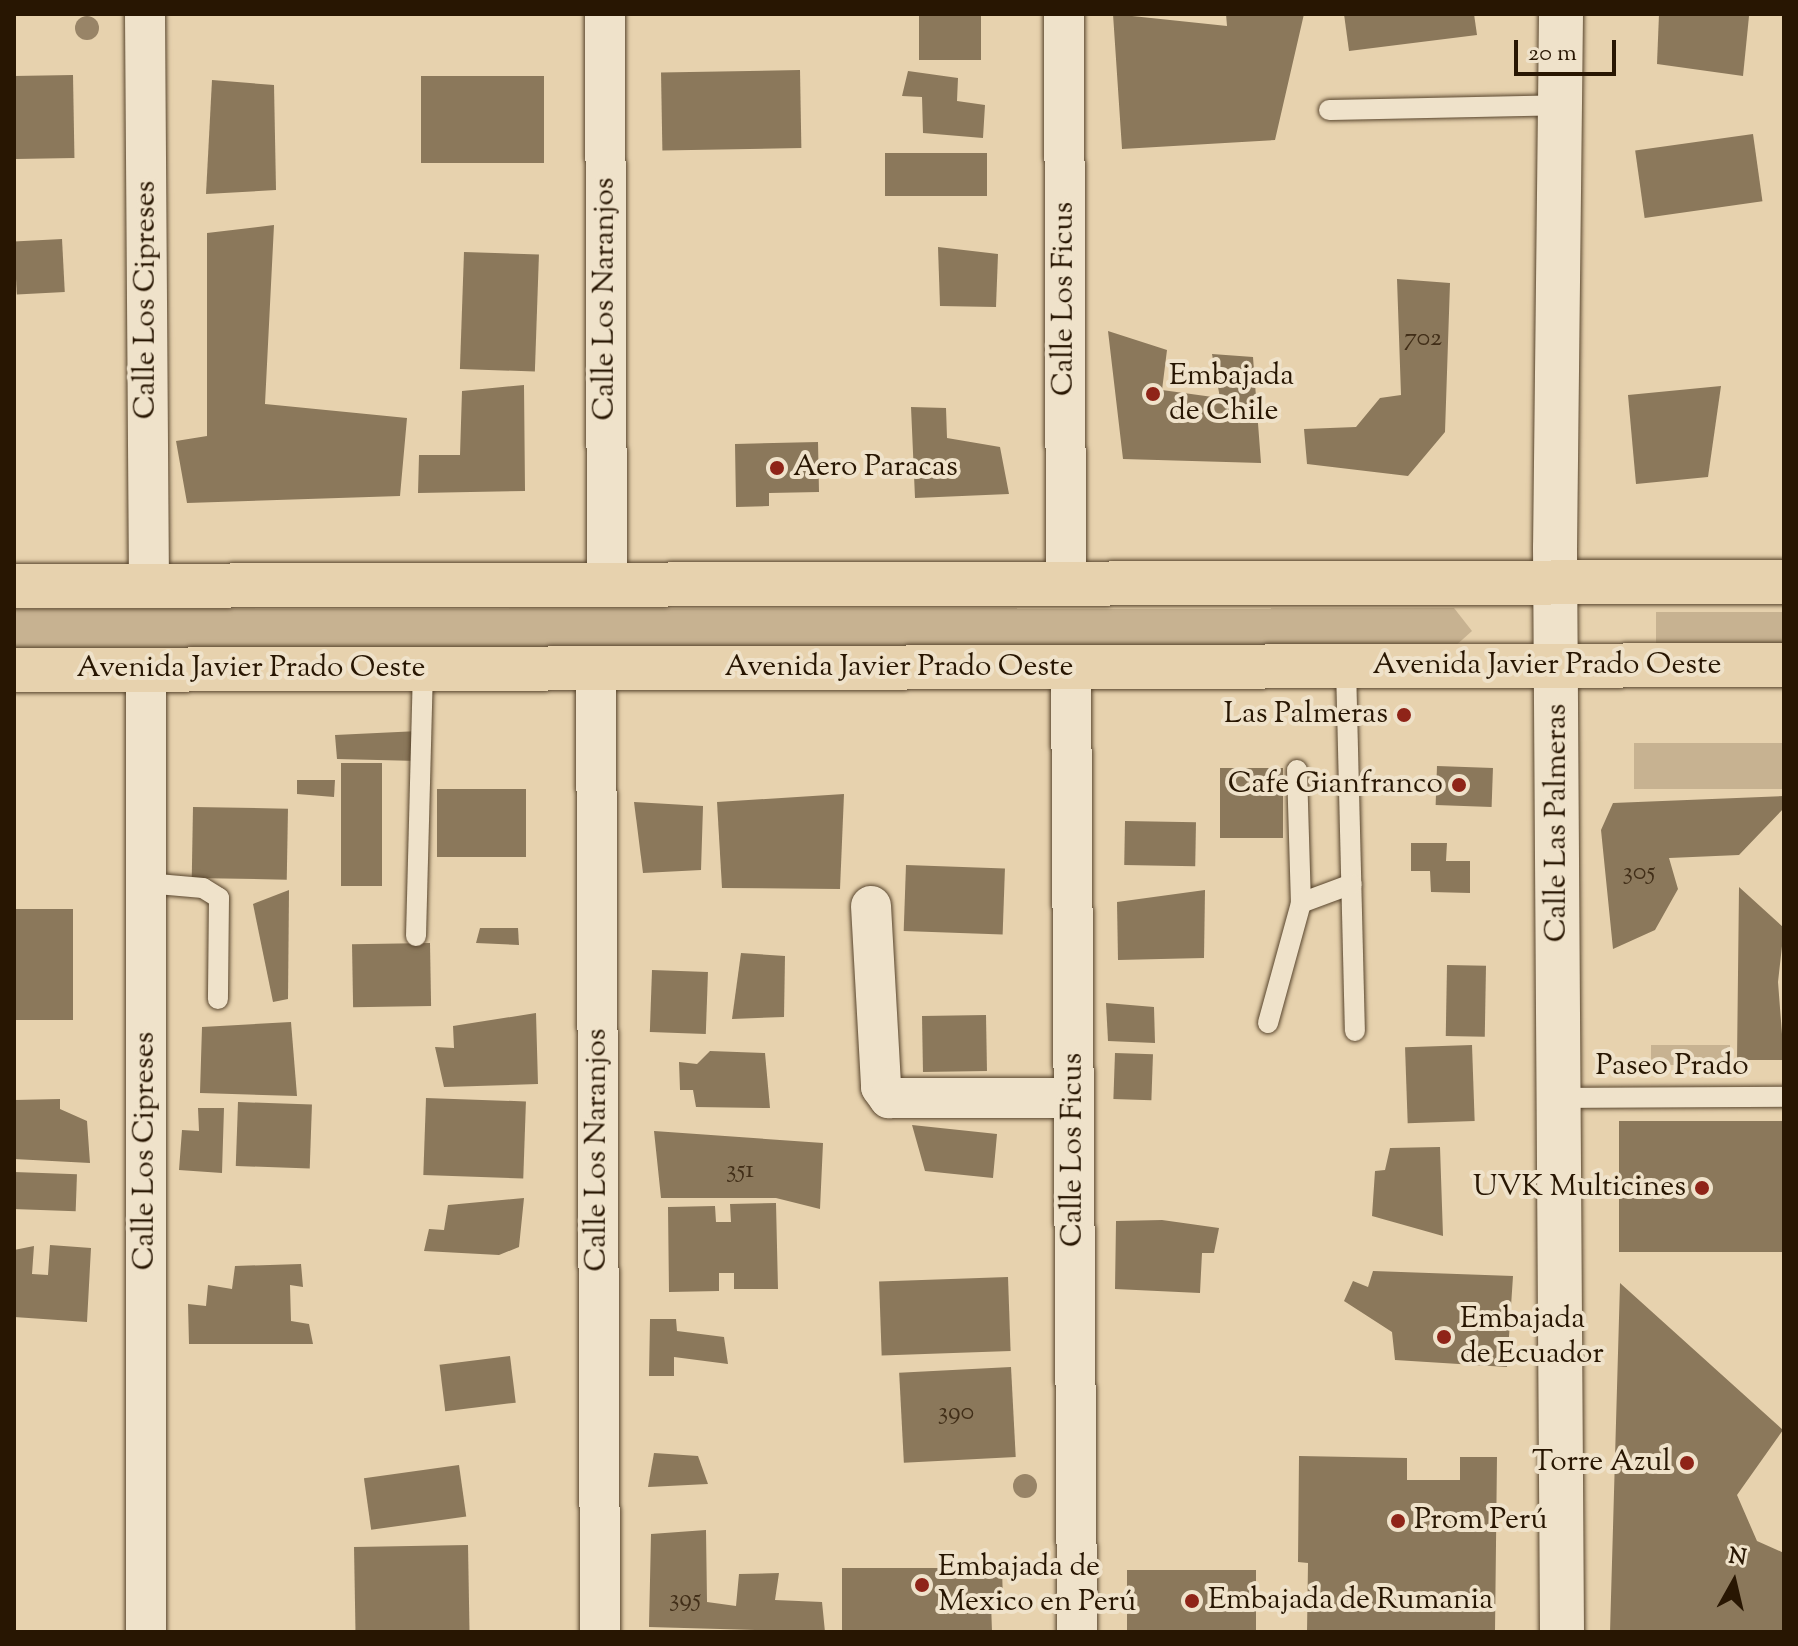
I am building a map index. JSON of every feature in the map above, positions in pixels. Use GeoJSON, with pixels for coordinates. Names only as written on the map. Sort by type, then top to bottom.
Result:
{"type":"FeatureCollection","features":[{"type":"Feature","properties":{"kind":"main road"},"geometry":{"type":"LineString","coordinates":[[14,586],[1784,582]]}},
{"type":"Feature","properties":{"kind":"main road","name":"Avenida Javier Prado Oeste"},"geometry":{"type":"LineString","coordinates":[[14,670],[1784,665]]}},
{"type":"Feature","properties":{"kind":"street","name":"Calle Los Cipreses"},"geometry":{"type":"LineString","coordinates":[[145,14],[149,586]]}},
{"type":"Feature","properties":{"kind":"street","name":"Calle Los Naranjos"},"geometry":{"type":"LineString","coordinates":[[605,14],[607,585]]}},
{"type":"Feature","properties":{"kind":"street","name":"Calle Los Ficus"},"geometry":{"type":"LineString","coordinates":[[1064,14],[1066,584]]}},
{"type":"Feature","properties":{"kind":"street","name":"Calle Las Palmeras"},"geometry":{"type":"LineString","coordinates":[[1561,14],[1556,582],[1562,1632]]}},
{"type":"Feature","properties":{"kind":"street","name":"Calle Los Ficus"},"geometry":{"type":"LineString","coordinates":[[1071,667],[1077,1632]]}},
{"type":"Feature","properties":{"kind":"street","name":"Calle Los Naranjos"},"geometry":{"type":"LineString","coordinates":[[596,668],[600,1632]]}},
{"type":"Feature","properties":{"kind":"street","name":"Calle Los Cipreses"},"geometry":{"type":"LineString","coordinates":[[146,669],[146,1632]]}},
{"type":"Feature","properties":{"kind":"street"},"geometry":{"type":"LineString","coordinates":[[871,906],[881,1087],[889,1098],[1073,1098]]}},
{"type":"Feature","properties":{"kind":"lane"},"geometry":{"type":"LineString","coordinates":[[1329,110],[1562,105]]}},
{"type":"Feature","properties":{"kind":"lane"},"geometry":{"type":"LineString","coordinates":[[1346,667],[1355,1031]]}},
{"type":"Feature","properties":{"kind":"lane"},"geometry":{"type":"LineString","coordinates":[[416,936],[423,669]]}},
{"type":"Feature","properties":{"kind":"lane"},"geometry":{"type":"LineString","coordinates":[[1268,1023],[1301,903],[1297,770]]}},
{"type":"Feature","properties":{"kind":"lane"},"geometry":{"type":"LineString","coordinates":[[146,883],[203,888],[219,898],[218,999]]}},
{"type":"Feature","properties":{"kind":"lane"},"geometry":{"type":"LineString","coordinates":[[1301,903],[1352,884]]}},
{"type":"Feature","properties":{"kind":"lane","name":"Paseo Prado"},"geometry":{"type":"LineString","coordinates":[[1559,1098],[1784,1097]]}},
{"type":"Feature","properties":{"kind":"shaded area"},"geometry":{"type":"Polygon","coordinates":[[[1454,608],[1472,631],[1453,648],[14,650],[14,609],[1454,608]]]}},
{"type":"Feature","properties":{"kind":"shaded area"},"geometry":{"type":"Polygon","coordinates":[[[1656,612],[1784,612],[1784,643],[1656,643],[1656,612]]]}},
{"type":"Feature","properties":{"kind":"shaded area"},"geometry":{"type":"Polygon","coordinates":[[[1634,743],[1784,743],[1784,789],[1634,789],[1634,743]]]}},
{"type":"Feature","properties":{"kind":"shaded area"},"geometry":{"type":"Polygon","coordinates":[[[1651,1045],[1730,1045],[1730,1065],[1651,1065],[1651,1045]]]}},
{"type":"Feature","properties":{"kind":"building"},"geometry":{"type":"Polygon","coordinates":[[[919,14],[981,14],[981,60],[919,60],[919,14]]]}},
{"type":"Feature","properties":{"kind":"building"},"geometry":{"type":"Polygon","coordinates":[[[1113,14],[1227,26],[1226,14],[1304,14],[1275,140],[1122,149],[1113,14]]]}},
{"type":"Feature","properties":{"kind":"building"},"geometry":{"type":"Polygon","coordinates":[[[1344,14],[1474,14],[1477,35],[1349,51],[1344,14]]]}},
{"type":"Feature","properties":{"kind":"building"},"geometry":{"type":"Polygon","coordinates":[[[1659,14],[1749,16],[1743,76],[1657,64],[1659,14]]]}},
{"type":"Feature","properties":{"kind":"building"},"geometry":{"type":"Polygon","coordinates":[[[800,70],[801,148],[662,150],[661,72],[800,70]]]}},
{"type":"Feature","properties":{"kind":"building"},"geometry":{"type":"Polygon","coordinates":[[[908,71],[958,78],[957,101],[985,105],[983,138],[923,133],[922,97],[902,96],[908,71]]]}},
{"type":"Feature","properties":{"kind":"building"},"geometry":{"type":"Polygon","coordinates":[[[73,75],[74,158],[15,159],[14,76],[73,75]]]}},
{"type":"Feature","properties":{"kind":"building"},"geometry":{"type":"Polygon","coordinates":[[[421,76],[544,76],[544,163],[421,163],[421,76]]]}},
{"type":"Feature","properties":{"kind":"building"},"geometry":{"type":"Polygon","coordinates":[[[212,80],[274,85],[276,190],[206,194],[212,80]]]}},
{"type":"Feature","properties":{"kind":"building"},"geometry":{"type":"Polygon","coordinates":[[[1753,134],[1762,201],[1645,218],[1635,151],[1753,134]]]}},
{"type":"Feature","properties":{"kind":"building"},"geometry":{"type":"Polygon","coordinates":[[[885,153],[987,153],[987,196],[885,196],[885,153]]]}},
{"type":"Feature","properties":{"kind":"building"},"geometry":{"type":"Polygon","coordinates":[[[274,225],[265,404],[407,418],[400,496],[187,503],[176,441],[207,436],[207,233],[274,225]]]}},
{"type":"Feature","properties":{"kind":"building"},"geometry":{"type":"Polygon","coordinates":[[[62,239],[65,292],[17,294],[14,242],[62,239]]]}},
{"type":"Feature","properties":{"kind":"building"},"geometry":{"type":"Polygon","coordinates":[[[938,247],[998,254],[996,307],[940,306],[938,247]]]}},
{"type":"Feature","properties":{"kind":"building"},"geometry":{"type":"Polygon","coordinates":[[[464,252],[539,255],[535,372],[460,369],[464,252]]]}},
{"type":"Feature","properties":{"kind":"building"},"geometry":{"type":"Polygon","coordinates":[[[1397,279],[1450,283],[1445,432],[1408,476],[1307,464],[1304,429],[1356,427],[1380,398],[1401,395],[1397,279]]]}},
{"type":"Feature","properties":{"kind":"building","name":"Embajada de Chile"},"geometry":{"type":"Polygon","coordinates":[[[1108,331],[1167,350],[1162,390],[1220,398],[1212,354],[1253,357],[1261,463],[1123,459],[1108,331]]]}},
{"type":"Feature","properties":{"kind":"building"},"geometry":{"type":"Polygon","coordinates":[[[524,385],[525,491],[418,493],[419,455],[460,455],[462,391],[524,385]]]}},
{"type":"Feature","properties":{"kind":"building"},"geometry":{"type":"Polygon","coordinates":[[[1721,386],[1708,477],[1636,484],[1628,395],[1721,386]]]}},
{"type":"Feature","properties":{"kind":"building"},"geometry":{"type":"Polygon","coordinates":[[[911,407],[946,408],[947,438],[1000,447],[1009,494],[915,498],[911,407]]]}},
{"type":"Feature","properties":{"kind":"building","name":"Aero Paracas"},"geometry":{"type":"Polygon","coordinates":[[[818,442],[819,492],[769,493],[769,506],[736,507],[735,444],[818,442]]]}},
{"type":"Feature","properties":{"kind":"building"},"geometry":{"type":"Polygon","coordinates":[[[419,731],[418,761],[337,759],[335,735],[419,731]]]}},
{"type":"Feature","properties":{"kind":"building"},"geometry":{"type":"Polygon","coordinates":[[[341,763],[382,763],[382,886],[341,886],[341,763]]]}},
{"type":"Feature","properties":{"kind":"building"},"geometry":{"type":"Polygon","coordinates":[[[1437,766],[1493,768],[1492,807],[1436,805],[1437,766]]]}},
{"type":"Feature","properties":{"kind":"building"},"geometry":{"type":"Polygon","coordinates":[[[1220,768],[1283,768],[1283,838],[1220,838],[1220,768]]]}},
{"type":"Feature","properties":{"kind":"building"},"geometry":{"type":"Polygon","coordinates":[[[297,780],[335,780],[334,797],[297,794],[297,780]]]}},
{"type":"Feature","properties":{"kind":"building"},"geometry":{"type":"Polygon","coordinates":[[[437,789],[526,789],[526,857],[437,857],[437,789]]]}},
{"type":"Feature","properties":{"kind":"building"},"geometry":{"type":"Polygon","coordinates":[[[844,794],[840,889],[722,888],[717,802],[844,794]]]}},
{"type":"Feature","properties":{"kind":"building"},"geometry":{"type":"Polygon","coordinates":[[[1784,796],[1784,808],[1739,855],[1669,858],[1678,889],[1655,930],[1613,949],[1601,830],[1613,803],[1784,796]]]}},
{"type":"Feature","properties":{"kind":"building"},"geometry":{"type":"Polygon","coordinates":[[[634,802],[703,806],[701,870],[643,873],[634,802]]]}},
{"type":"Feature","properties":{"kind":"building"},"geometry":{"type":"Polygon","coordinates":[[[193,807],[288,809],[287,880],[192,878],[193,807]]]}},
{"type":"Feature","properties":{"kind":"building"},"geometry":{"type":"Polygon","coordinates":[[[1125,821],[1196,822],[1195,866],[1124,865],[1125,821]]]}},
{"type":"Feature","properties":{"kind":"building"},"geometry":{"type":"Polygon","coordinates":[[[1411,843],[1447,843],[1446,861],[1470,861],[1470,893],[1431,892],[1430,871],[1411,871],[1411,843]]]}},
{"type":"Feature","properties":{"kind":"building"},"geometry":{"type":"Polygon","coordinates":[[[906,865],[1005,868],[1003,934],[904,931],[906,865]]]}},
{"type":"Feature","properties":{"kind":"building"},"geometry":{"type":"Polygon","coordinates":[[[1739,887],[1784,928],[1778,982],[1784,1060],[1737,1060],[1739,887]]]}},
{"type":"Feature","properties":{"kind":"building"},"geometry":{"type":"Polygon","coordinates":[[[289,890],[288,999],[273,1002],[253,904],[289,890]]]}},
{"type":"Feature","properties":{"kind":"building"},"geometry":{"type":"Polygon","coordinates":[[[1205,890],[1204,958],[1118,960],[1117,902],[1205,890]]]}},
{"type":"Feature","properties":{"kind":"building"},"geometry":{"type":"Polygon","coordinates":[[[14,909],[73,909],[73,1020],[14,1020],[14,909]]]}},
{"type":"Feature","properties":{"kind":"building"},"geometry":{"type":"Polygon","coordinates":[[[480,928],[518,928],[519,945],[476,943],[480,928]]]}},
{"type":"Feature","properties":{"kind":"building"},"geometry":{"type":"Polygon","coordinates":[[[430,943],[431,1006],[353,1007],[352,944],[430,943]]]}},
{"type":"Feature","properties":{"kind":"building"},"geometry":{"type":"Polygon","coordinates":[[[741,953],[785,956],[784,1017],[732,1019],[741,953]]]}},
{"type":"Feature","properties":{"kind":"building"},"geometry":{"type":"Polygon","coordinates":[[[1447,965],[1486,966],[1485,1037],[1446,1036],[1447,965]]]}},
{"type":"Feature","properties":{"kind":"building"},"geometry":{"type":"Polygon","coordinates":[[[652,970],[708,972],[706,1034],[650,1032],[652,970]]]}},
{"type":"Feature","properties":{"kind":"building"},"geometry":{"type":"Polygon","coordinates":[[[1106,1003],[1154,1007],[1155,1043],[1108,1041],[1106,1003]]]}},
{"type":"Feature","properties":{"kind":"building"},"geometry":{"type":"Polygon","coordinates":[[[536,1013],[538,1084],[444,1087],[435,1047],[454,1048],[453,1026],[536,1013]]]}},
{"type":"Feature","properties":{"kind":"building"},"geometry":{"type":"Polygon","coordinates":[[[986,1015],[987,1071],[923,1072],[922,1016],[986,1015]]]}},
{"type":"Feature","properties":{"kind":"building"},"geometry":{"type":"Polygon","coordinates":[[[291,1022],[297,1096],[200,1093],[202,1027],[291,1022]]]}},
{"type":"Feature","properties":{"kind":"building"},"geometry":{"type":"Polygon","coordinates":[[[1472,1045],[1475,1121],[1408,1123],[1405,1047],[1472,1045]]]}},
{"type":"Feature","properties":{"kind":"building"},"geometry":{"type":"Polygon","coordinates":[[[710,1051],[765,1053],[770,1108],[696,1107],[693,1090],[680,1090],[679,1062],[697,1064],[710,1051]]]}},
{"type":"Feature","properties":{"kind":"building"},"geometry":{"type":"Polygon","coordinates":[[[1115,1053],[1153,1054],[1151,1100],[1113,1099],[1115,1053]]]}},
{"type":"Feature","properties":{"kind":"building"},"geometry":{"type":"Polygon","coordinates":[[[426,1098],[526,1101],[523,1178],[423,1175],[426,1098]]]}},
{"type":"Feature","properties":{"kind":"building"},"geometry":{"type":"Polygon","coordinates":[[[60,1099],[60,1109],[87,1121],[90,1163],[14,1159],[14,1100],[60,1099]]]}},
{"type":"Feature","properties":{"kind":"building"},"geometry":{"type":"Polygon","coordinates":[[[238,1102],[312,1105],[310,1169],[236,1166],[238,1102]]]}},
{"type":"Feature","properties":{"kind":"building"},"geometry":{"type":"Polygon","coordinates":[[[198,1108],[224,1108],[222,1173],[179,1170],[182,1130],[199,1131],[198,1108]]]}},
{"type":"Feature","properties":{"kind":"building","name":"UVK Multicines"},"geometry":{"type":"Polygon","coordinates":[[[1619,1121],[1784,1121],[1784,1252],[1619,1252],[1619,1121]]]}},
{"type":"Feature","properties":{"kind":"building"},"geometry":{"type":"Polygon","coordinates":[[[912,1125],[997,1134],[993,1178],[925,1171],[912,1125]]]}},
{"type":"Feature","properties":{"kind":"building"},"geometry":{"type":"Polygon","coordinates":[[[654,1131],[823,1143],[820,1209],[776,1198],[661,1198],[654,1131]]]}},
{"type":"Feature","properties":{"kind":"building"},"geometry":{"type":"Polygon","coordinates":[[[1440,1147],[1443,1236],[1372,1216],[1375,1171],[1385,1170],[1390,1148],[1440,1147]]]}},
{"type":"Feature","properties":{"kind":"building"},"geometry":{"type":"Polygon","coordinates":[[[14,1172],[77,1174],[76,1211],[14,1209],[14,1172]]]}},
{"type":"Feature","properties":{"kind":"building"},"geometry":{"type":"Polygon","coordinates":[[[524,1198],[519,1247],[499,1255],[424,1251],[429,1229],[444,1230],[448,1205],[524,1198]]]}},
{"type":"Feature","properties":{"kind":"building"},"geometry":{"type":"Polygon","coordinates":[[[776,1203],[778,1289],[734,1289],[734,1273],[719,1273],[719,1291],[669,1292],[668,1207],[715,1206],[716,1222],[731,1222],[730,1204],[776,1203]]]}},
{"type":"Feature","properties":{"kind":"building"},"geometry":{"type":"Polygon","coordinates":[[[1162,1220],[1219,1228],[1214,1253],[1202,1253],[1200,1293],[1115,1289],[1116,1221],[1162,1220]]]}},
{"type":"Feature","properties":{"kind":"building"},"geometry":{"type":"Polygon","coordinates":[[[50,1245],[91,1248],[87,1322],[14,1317],[14,1250],[34,1246],[32,1274],[48,1275],[50,1245]]]}},
{"type":"Feature","properties":{"kind":"building"},"geometry":{"type":"Polygon","coordinates":[[[301,1264],[303,1287],[290,1285],[291,1321],[309,1324],[313,1344],[189,1344],[188,1304],[206,1306],[208,1285],[232,1289],[235,1266],[301,1264]]]}},
{"type":"Feature","properties":{"kind":"building"},"geometry":{"type":"Polygon","coordinates":[[[1373,1271],[1513,1276],[1507,1367],[1395,1360],[1392,1332],[1344,1301],[1353,1281],[1368,1287],[1373,1271]]]}},
{"type":"Feature","properties":{"kind":"building"},"geometry":{"type":"Polygon","coordinates":[[[1008,1277],[1011,1351],[882,1355],[879,1282],[1008,1277]]]}},
{"type":"Feature","properties":{"kind":"building","name":"Torre Azul"},"geometry":{"type":"Polygon","coordinates":[[[1620,1283],[1783,1430],[1737,1495],[1757,1541],[1784,1553],[1784,1632],[1610,1632],[1620,1283]]]}},
{"type":"Feature","properties":{"kind":"building"},"geometry":{"type":"Polygon","coordinates":[[[650,1319],[676,1319],[677,1331],[724,1337],[728,1364],[674,1357],[674,1376],[649,1376],[650,1319]]]}},
{"type":"Feature","properties":{"kind":"building"},"geometry":{"type":"Polygon","coordinates":[[[510,1356],[516,1403],[445,1411],[440,1365],[510,1356]]]}},
{"type":"Feature","properties":{"kind":"building"},"geometry":{"type":"Polygon","coordinates":[[[1011,1367],[1016,1457],[904,1463],[899,1373],[1011,1367]]]}},
{"type":"Feature","properties":{"kind":"building"},"geometry":{"type":"Polygon","coordinates":[[[654,1453],[698,1456],[708,1484],[648,1487],[654,1453]]]}},
{"type":"Feature","properties":{"kind":"building","name":"Prom Perú"},"geometry":{"type":"Polygon","coordinates":[[[1299,1456],[1407,1458],[1407,1480],[1460,1480],[1460,1457],[1497,1457],[1495,1632],[1307,1632],[1308,1563],[1298,1562],[1299,1456]]]}},
{"type":"Feature","properties":{"kind":"building"},"geometry":{"type":"Polygon","coordinates":[[[459,1465],[466,1516],[371,1530],[364,1478],[459,1465]]]}},
{"type":"Feature","properties":{"kind":"building"},"geometry":{"type":"Polygon","coordinates":[[[706,1530],[707,1602],[736,1606],[739,1574],[779,1573],[775,1600],[822,1602],[825,1632],[649,1627],[651,1534],[706,1530]]]}},
{"type":"Feature","properties":{"kind":"building"},"geometry":{"type":"Polygon","coordinates":[[[468,1545],[470,1632],[356,1632],[354,1547],[468,1545]]]}},
{"type":"Feature","properties":{"kind":"building","name":"Embajada de Mexico en Perú"},"geometry":{"type":"Polygon","coordinates":[[[842,1568],[1002,1568],[1003,1602],[991,1603],[992,1632],[842,1632],[842,1568]]]}},
{"type":"Feature","properties":{"kind":"building","name":"Embajada de Rumania"},"geometry":{"type":"Polygon","coordinates":[[[1127,1570],[1256,1570],[1256,1632],[1127,1632],[1127,1570]]]}},
{"type":"Feature","properties":{"kind":"place","name":"Embajada de Chile"},"geometry":{"type":"Point","coordinates":[1153,394]}},
{"type":"Feature","properties":{"kind":"place","name":"Aero Paracas"},"geometry":{"type":"Point","coordinates":[777,468]}},
{"type":"Feature","properties":{"kind":"place","name":"Las Palmeras"},"geometry":{"type":"Point","coordinates":[1404,715]}},
{"type":"Feature","properties":{"kind":"place","name":"Cafe Gianfranco"},"geometry":{"type":"Point","coordinates":[1459,785]}},
{"type":"Feature","properties":{"kind":"place","name":"UVK Multicines"},"geometry":{"type":"Point","coordinates":[1702,1188]}},
{"type":"Feature","properties":{"kind":"place","name":"Embajada de Ecuador"},"geometry":{"type":"Point","coordinates":[1444,1337]}},
{"type":"Feature","properties":{"kind":"place","name":"Torre Azul"},"geometry":{"type":"Point","coordinates":[1687,1463]}},
{"type":"Feature","properties":{"kind":"place","name":"Prom Perú"},"geometry":{"type":"Point","coordinates":[1398,1521]}},
{"type":"Feature","properties":{"kind":"place","name":"Embajada de Mexico en Perú"},"geometry":{"type":"Point","coordinates":[922,1585]}},
{"type":"Feature","properties":{"kind":"place","name":"Embajada de Rumania"},"geometry":{"type":"Point","coordinates":[1192,1601]}}]}
